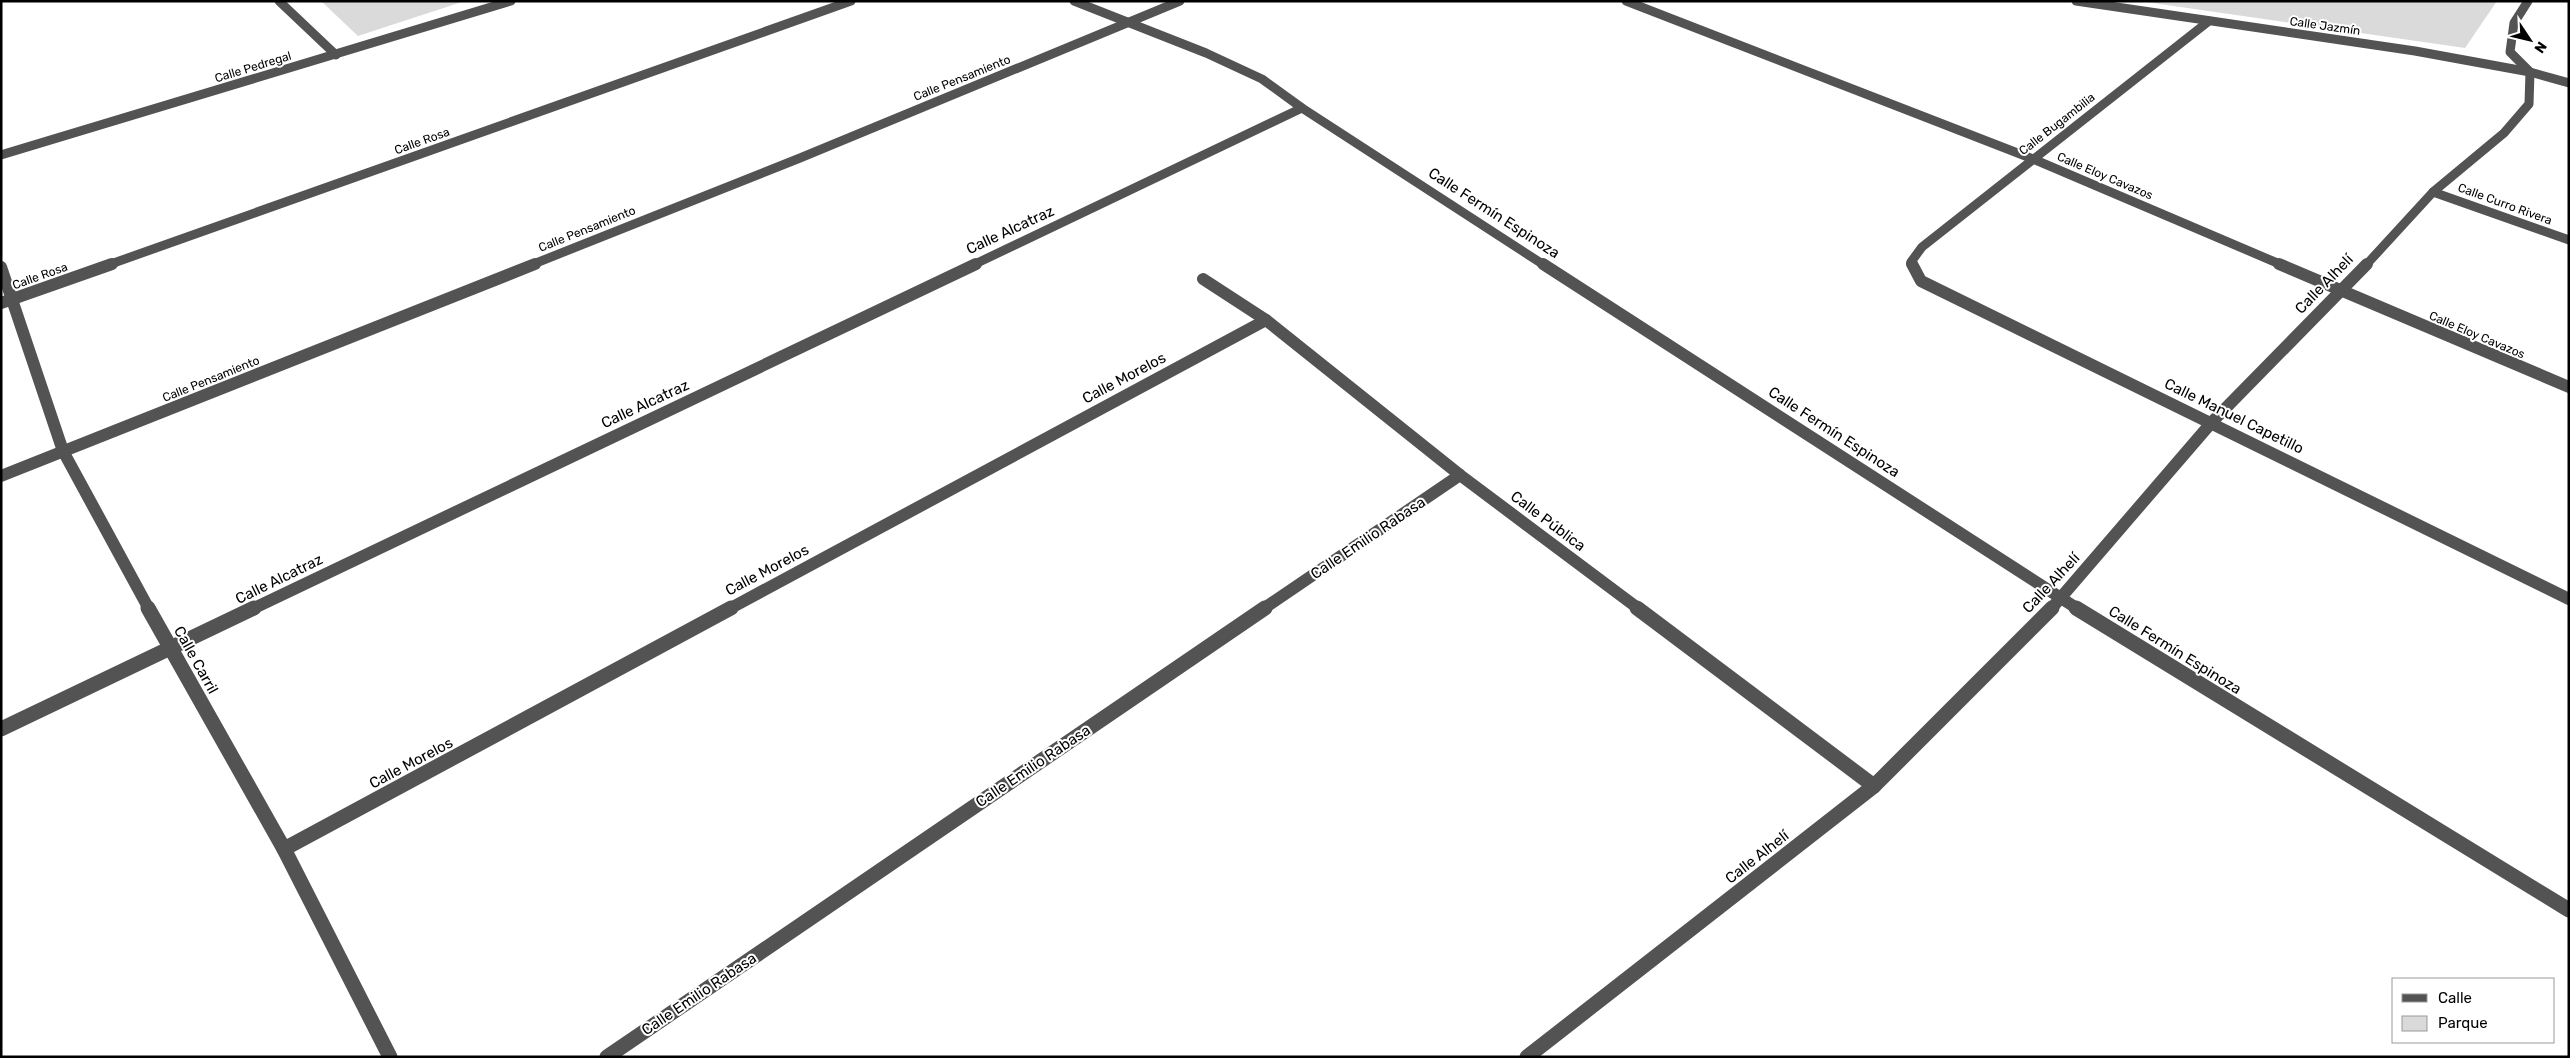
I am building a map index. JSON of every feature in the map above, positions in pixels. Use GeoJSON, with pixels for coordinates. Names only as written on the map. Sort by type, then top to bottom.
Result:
{"type":"FeatureCollection","features":[{"type":"Feature","properties":{"kind":"street"},"geometry":{"type":"LineString","coordinates":[[279,1],[336,55]]}},
{"type":"Feature","properties":{"kind":"street","name":"Calle Pedregal"},"geometry":{"type":"LineString","coordinates":[[1,155],[511,1]]}},
{"type":"Feature","properties":{"kind":"street","name":"Calle Rosa"},"geometry":{"type":"LineString","coordinates":[[7,301],[851,1]]}},
{"type":"Feature","properties":{"kind":"street","name":"Calle Fermín Espinoza"},"geometry":{"type":"LineString","coordinates":[[1074,1],[1127,24],[1206,53],[1262,79],[1302,108],[2061,599],[2569,910]]}},
{"type":"Feature","properties":{"kind":"street","name":"Calle Pensamiento"},"geometry":{"type":"LineString","coordinates":[[1,476],[800,158],[1180,1]]}},
{"type":"Feature","properties":{"kind":"street","name":"Calle Eloy Cavazos"},"geometry":{"type":"LineString","coordinates":[[1626,1],[2032,159],[2569,387]]}},
{"type":"Feature","properties":{"kind":"street","name":"Calle Jazmín"},"geometry":{"type":"LineString","coordinates":[[2076,1],[2415,51],[2530,72],[2569,83]]}},
{"type":"Feature","properties":{"kind":"street"},"geometry":{"type":"LineString","coordinates":[[2528,1],[2514,23],[2510,52],[2530,72]]}},
{"type":"Feature","properties":{"kind":"street","name":"Calle Bugambilia"},"geometry":{"type":"LineString","coordinates":[[1922,248],[2208,21]]}},
{"type":"Feature","properties":{"kind":"street","name":"Calle Alhelí"},"geometry":{"type":"LineString","coordinates":[[1527,1057],[1874,786],[2061,599],[2212,422],[2342,291],[2433,192],[2504,133],[2529,104],[2530,72]]}},
{"type":"Feature","properties":{"kind":"street","name":"Calle Alcatraz"},"geometry":{"type":"LineString","coordinates":[[1,729],[1302,108]]}},
{"type":"Feature","properties":{"kind":"street","name":"Calle Curro Rivera"},"geometry":{"type":"LineString","coordinates":[[2433,192],[2569,240]]}},
{"type":"Feature","properties":{"kind":"street","name":"Calle Manuel Capetillo"},"geometry":{"type":"LineString","coordinates":[[1922,248],[1911,262],[1921,281],[2569,598]]}},
{"type":"Feature","properties":{"kind":"street","name":"Calle Carril"},"geometry":{"type":"LineString","coordinates":[[1,267],[7,301],[63,451],[170,648],[284,849],[390,1057]]}},
{"type":"Feature","properties":{"kind":"street","name":"Calle Pública"},"geometry":{"type":"LineString","coordinates":[[1204,278],[1266,320],[1460,475],[1874,786]]}},
{"type":"Feature","properties":{"kind":"street","name":"Calle Morelos"},"geometry":{"type":"LineString","coordinates":[[284,849],[1266,320]]}},
{"type":"Feature","properties":{"kind":"street","name":"Calle Emilio Rabasa"},"geometry":{"type":"LineString","coordinates":[[606,1057],[1460,475]]}},
{"type":"Feature","properties":{"kind":"green space"},"geometry":{"type":"Polygon","coordinates":[[[321,1],[465,1],[358,36],[321,1]]]}},
{"type":"Feature","properties":{"kind":"green space"},"geometry":{"type":"Polygon","coordinates":[[[2139,1],[2497,1],[2465,48],[2139,1]]]}}]}
